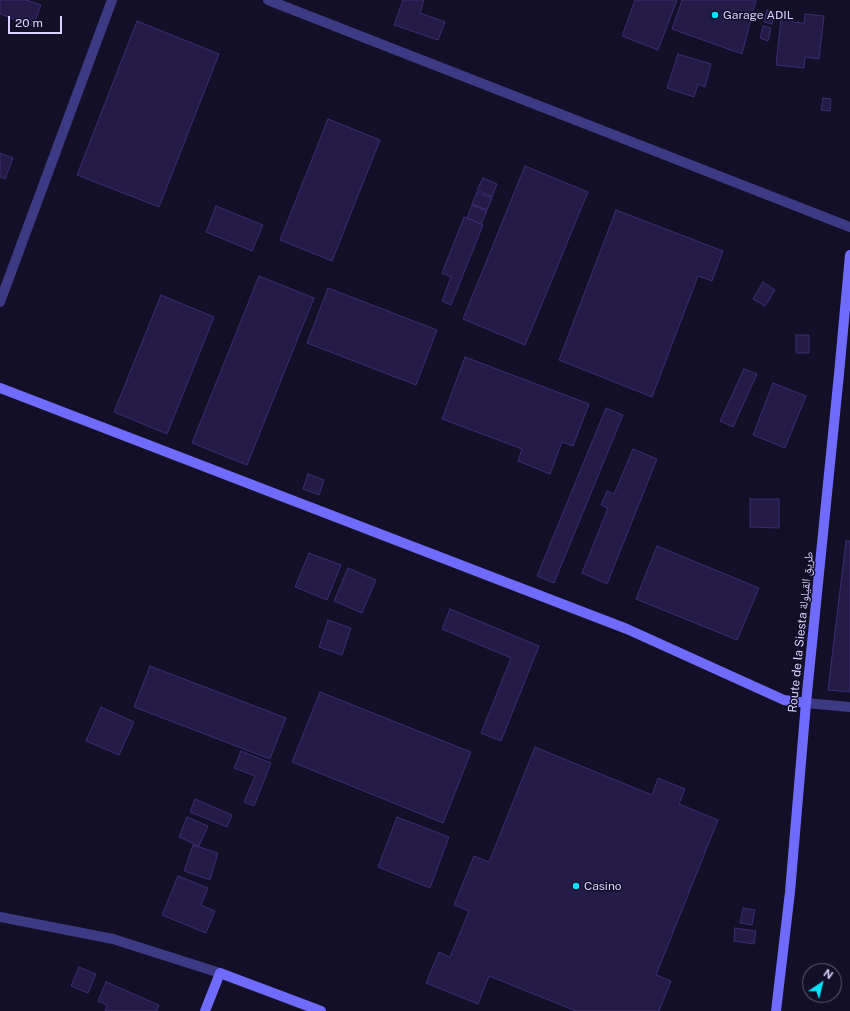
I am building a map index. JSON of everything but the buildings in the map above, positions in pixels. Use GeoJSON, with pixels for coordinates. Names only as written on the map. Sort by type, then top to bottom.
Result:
{"type":"FeatureCollection","features":[{"type":"Feature","properties":{"kind":"main road","name":"Route de la Siesta طريق القيلولة"},"geometry":{"type":"LineString","coordinates":[[776,1011],[790,892],[806,703],[850,256]]}},
{"type":"Feature","properties":{"kind":"main road"},"geometry":{"type":"LineString","coordinates":[[0,388],[627,629],[784,700],[806,703]]}},
{"type":"Feature","properties":{"kind":"main road"},"geometry":{"type":"LineString","coordinates":[[206,1011],[220,973],[320,1011]]}},
{"type":"Feature","properties":{"kind":"street"},"geometry":{"type":"LineString","coordinates":[[0,302],[112,0]]}},
{"type":"Feature","properties":{"kind":"street"},"geometry":{"type":"LineString","coordinates":[[268,0],[850,227]]}},
{"type":"Feature","properties":{"kind":"street"},"geometry":{"type":"LineString","coordinates":[[806,703],[850,707]]}},
{"type":"Feature","properties":{"kind":"street"},"geometry":{"type":"LineString","coordinates":[[0,917],[113,939],[220,973]]}},
{"type":"Feature","properties":{"kind":"place","name":"Garage ADIL"},"geometry":{"type":"Point","coordinates":[715,15]}},
{"type":"Feature","properties":{"kind":"place","name":"Casino"},"geometry":{"type":"Point","coordinates":[576,886]}}]}
